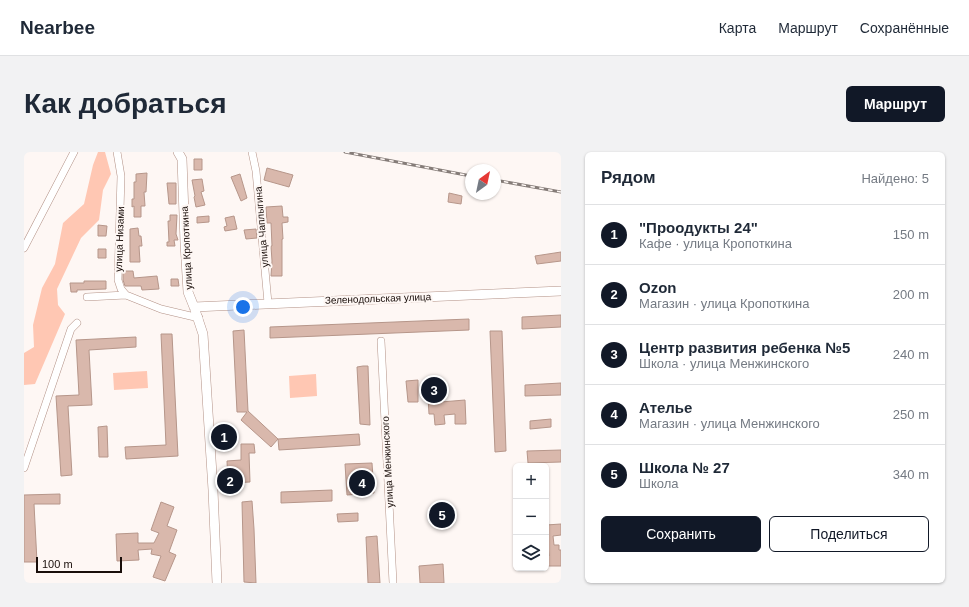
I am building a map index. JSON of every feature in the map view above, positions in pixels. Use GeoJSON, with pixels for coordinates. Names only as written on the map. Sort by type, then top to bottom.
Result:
{"type":"FeatureCollection","features":[{"type":"Feature","properties":{"kind":"street"},"geometry":{"type":"LineString","coordinates":[[24,248],[74,152]]}},
{"type":"Feature","properties":{"kind":"street","name":"улица Низами"},"geometry":{"type":"LineString","coordinates":[[117,152],[121,176],[118,280],[121,289],[126,295]]}},
{"type":"Feature","properties":{"kind":"street","name":"улица Кропоткина"},"geometry":{"type":"LineString","coordinates":[[178,152],[182,159],[184,243],[188,292],[203,334],[213,490],[217,583]]}},
{"type":"Feature","properties":{"kind":"street","name":"улица Чаплыгина"},"geometry":{"type":"LineString","coordinates":[[252,152],[256,171],[268,303]]}},
{"type":"Feature","properties":{"kind":"street","name":"Зеленодольская улица"},"geometry":{"type":"LineString","coordinates":[[194,307],[561,291]]}},
{"type":"Feature","properties":{"kind":"street"},"geometry":{"type":"LineString","coordinates":[[87,297],[126,295],[161,309],[198,318]]}},
{"type":"Feature","properties":{"kind":"street"},"geometry":{"type":"LineString","coordinates":[[24,468],[71,329],[77,323]]}},
{"type":"Feature","properties":{"kind":"street","name":"улица Менжинского"},"geometry":{"type":"LineString","coordinates":[[381,341],[393,583]]}},
{"type":"Feature","properties":{"kind":"shaded area"},"geometry":{"type":"Polygon","coordinates":[[[98,152],[105,152],[111,174],[103,190],[99,220],[81,238],[57,289],[58,305],[65,314],[35,384],[24,385],[24,353],[34,347],[33,325],[42,288],[55,264],[63,223],[84,204],[93,165],[98,152]]]}},
{"type":"Feature","properties":{"kind":"shaded area"},"geometry":{"type":"Polygon","coordinates":[[[147,371],[148,388],[114,390],[113,373],[147,371]]]}},
{"type":"Feature","properties":{"kind":"shaded area"},"geometry":{"type":"Polygon","coordinates":[[[316,374],[317,396],[290,398],[289,376],[316,374]]]}},
{"type":"Feature","properties":{"kind":"building"},"geometry":{"type":"Polygon","coordinates":[[[194,159],[202,159],[202,170],[194,170],[194,159]]]}},
{"type":"Feature","properties":{"kind":"building"},"geometry":{"type":"Polygon","coordinates":[[[267,168],[293,175],[289,187],[264,180],[267,168]]]}},
{"type":"Feature","properties":{"kind":"building"},"geometry":{"type":"Polygon","coordinates":[[[147,173],[146,192],[144,192],[145,206],[141,206],[141,217],[134,217],[134,206],[132,207],[132,199],[134,199],[134,182],[136,182],[136,174],[147,173]]]}},
{"type":"Feature","properties":{"kind":"building"},"geometry":{"type":"Polygon","coordinates":[[[240,174],[247,198],[241,201],[231,177],[240,174]]]}},
{"type":"Feature","properties":{"kind":"building"},"geometry":{"type":"Polygon","coordinates":[[[202,179],[204,191],[201,192],[205,205],[196,207],[192,180],[202,179]]]}},
{"type":"Feature","properties":{"kind":"building"},"geometry":{"type":"Polygon","coordinates":[[[167,183],[176,183],[176,204],[169,204],[167,183]]]}},
{"type":"Feature","properties":{"kind":"building"},"geometry":{"type":"Polygon","coordinates":[[[449,193],[462,196],[461,204],[448,202],[449,193]]]}},
{"type":"Feature","properties":{"kind":"building"},"geometry":{"type":"Polygon","coordinates":[[[282,206],[283,217],[288,217],[288,222],[282,223],[282,276],[271,276],[271,223],[267,223],[266,207],[282,206]]]}},
{"type":"Feature","properties":{"kind":"building"},"geometry":{"type":"Polygon","coordinates":[[[170,215],[177,215],[176,234],[178,240],[174,240],[175,246],[167,246],[167,242],[169,242],[168,221],[170,221],[170,215]]]}},
{"type":"Feature","properties":{"kind":"building"},"geometry":{"type":"Polygon","coordinates":[[[209,216],[209,222],[197,223],[197,217],[209,216]]]}},
{"type":"Feature","properties":{"kind":"building"},"geometry":{"type":"Polygon","coordinates":[[[234,216],[237,229],[225,231],[224,227],[227,226],[225,218],[234,216]]]}},
{"type":"Feature","properties":{"kind":"building"},"geometry":{"type":"Polygon","coordinates":[[[98,225],[107,226],[106,236],[98,236],[98,225]]]}},
{"type":"Feature","properties":{"kind":"building"},"geometry":{"type":"Polygon","coordinates":[[[138,228],[142,246],[139,246],[140,262],[130,262],[130,229],[138,228]]]}},
{"type":"Feature","properties":{"kind":"building"},"geometry":{"type":"Polygon","coordinates":[[[256,229],[257,238],[246,239],[244,230],[256,229]]]}},
{"type":"Feature","properties":{"kind":"building"},"geometry":{"type":"Polygon","coordinates":[[[98,249],[106,249],[106,258],[98,258],[98,249]]]}},
{"type":"Feature","properties":{"kind":"building"},"geometry":{"type":"Polygon","coordinates":[[[561,252],[561,261],[537,264],[535,256],[561,252]]]}},
{"type":"Feature","properties":{"kind":"building"},"geometry":{"type":"Polygon","coordinates":[[[123,271],[133,271],[134,278],[157,276],[159,289],[142,290],[141,286],[125,286],[123,271]]]}},
{"type":"Feature","properties":{"kind":"building"},"geometry":{"type":"Polygon","coordinates":[[[171,279],[178,279],[179,286],[171,286],[171,279]]]}},
{"type":"Feature","properties":{"kind":"building"},"geometry":{"type":"Polygon","coordinates":[[[84,281],[106,281],[106,289],[77,290],[77,292],[71,292],[70,283],[84,283],[84,281]]]}},
{"type":"Feature","properties":{"kind":"building"},"geometry":{"type":"Polygon","coordinates":[[[561,315],[561,327],[522,329],[522,317],[561,315]]]}},
{"type":"Feature","properties":{"kind":"building"},"geometry":{"type":"Polygon","coordinates":[[[469,319],[469,330],[270,338],[270,327],[469,319]]]}},
{"type":"Feature","properties":{"kind":"building"},"geometry":{"type":"Polygon","coordinates":[[[244,330],[248,411],[278,439],[271,447],[241,420],[247,412],[237,412],[233,331],[244,330]]]}},
{"type":"Feature","properties":{"kind":"building"},"geometry":{"type":"Polygon","coordinates":[[[490,331],[502,331],[506,451],[495,452],[490,331]]]}},
{"type":"Feature","properties":{"kind":"building"},"geometry":{"type":"Polygon","coordinates":[[[161,334],[172,334],[178,456],[126,459],[125,447],[166,445],[161,334]]]}},
{"type":"Feature","properties":{"kind":"building"},"geometry":{"type":"Polygon","coordinates":[[[136,337],[136,347],[89,350],[92,405],[68,406],[72,475],[61,476],[56,396],[79,395],[76,340],[136,337]]]}},
{"type":"Feature","properties":{"kind":"building"},"geometry":{"type":"Polygon","coordinates":[[[368,366],[370,425],[360,424],[357,367],[368,366]]]}},
{"type":"Feature","properties":{"kind":"building"},"geometry":{"type":"Polygon","coordinates":[[[439,379],[441,402],[465,400],[466,424],[455,424],[455,414],[444,415],[445,424],[435,425],[434,414],[429,414],[427,380],[439,379]]]}},
{"type":"Feature","properties":{"kind":"building"},"geometry":{"type":"Polygon","coordinates":[[[418,380],[418,402],[408,402],[406,381],[418,380]]]}},
{"type":"Feature","properties":{"kind":"building"},"geometry":{"type":"Polygon","coordinates":[[[561,383],[561,395],[525,396],[525,385],[561,383]]]}},
{"type":"Feature","properties":{"kind":"building"},"geometry":{"type":"Polygon","coordinates":[[[551,419],[551,427],[530,429],[530,421],[551,419]]]}},
{"type":"Feature","properties":{"kind":"building"},"geometry":{"type":"Polygon","coordinates":[[[107,426],[108,457],[99,457],[98,427],[107,426]]]}},
{"type":"Feature","properties":{"kind":"building"},"geometry":{"type":"Polygon","coordinates":[[[229,430],[230,442],[220,443],[219,431],[229,430]]]}},
{"type":"Feature","properties":{"kind":"building"},"geometry":{"type":"Polygon","coordinates":[[[359,434],[360,445],[279,450],[278,439],[359,434]]]}},
{"type":"Feature","properties":{"kind":"building"},"geometry":{"type":"Polygon","coordinates":[[[241,444],[254,444],[255,453],[249,453],[250,482],[228,483],[227,461],[241,460],[241,444]]]}},
{"type":"Feature","properties":{"kind":"building"},"geometry":{"type":"Polygon","coordinates":[[[561,450],[561,462],[528,463],[527,451],[561,450]]]}},
{"type":"Feature","properties":{"kind":"building"},"geometry":{"type":"Polygon","coordinates":[[[372,463],[374,493],[347,495],[345,464],[372,463]]]}},
{"type":"Feature","properties":{"kind":"building"},"geometry":{"type":"Polygon","coordinates":[[[332,490],[332,501],[281,503],[281,492],[332,490]]]}},
{"type":"Feature","properties":{"kind":"building"},"geometry":{"type":"Polygon","coordinates":[[[60,494],[60,504],[34,504],[37,562],[24,562],[24,495],[60,494]]]}},
{"type":"Feature","properties":{"kind":"building"},"geometry":{"type":"Polygon","coordinates":[[[252,501],[256,583],[244,582],[242,502],[252,501]]]}},
{"type":"Feature","properties":{"kind":"building"},"geometry":{"type":"Polygon","coordinates":[[[161,502],[174,507],[167,526],[177,530],[169,552],[176,555],[165,581],[153,577],[161,556],[151,554],[152,549],[138,550],[139,560],[117,561],[116,534],[138,533],[138,543],[154,543],[159,533],[151,530],[161,502]]]}},
{"type":"Feature","properties":{"kind":"building"},"geometry":{"type":"Polygon","coordinates":[[[358,513],[358,521],[338,522],[337,514],[358,513]]]}},
{"type":"Feature","properties":{"kind":"building"},"geometry":{"type":"Polygon","coordinates":[[[561,524],[561,535],[553,536],[554,545],[559,545],[559,550],[561,550],[561,566],[549,566],[549,525],[561,524]]]}},
{"type":"Feature","properties":{"kind":"building"},"geometry":{"type":"Polygon","coordinates":[[[377,536],[380,583],[368,583],[366,537],[377,536]]]}},
{"type":"Feature","properties":{"kind":"building"},"geometry":{"type":"Polygon","coordinates":[[[443,564],[444,583],[420,583],[419,566],[443,564]]]}},
{"type":"Feature","properties":{"kind":"railway"},"geometry":{"type":"LineString","coordinates":[[345,152],[465,175]]}},
{"type":"Feature","properties":{"kind":"railway"},"geometry":{"type":"LineString","coordinates":[[501,181],[561,192]]}},
{"type":"Feature","properties":{"kind":"place","name":"Центр развития ребенка №5"},"geometry":{"type":"Point","coordinates":[434,390]}},
{"type":"Feature","properties":{"kind":"place","name":"\"Проодукты 24\""},"geometry":{"type":"Point","coordinates":[224,437]}},
{"type":"Feature","properties":{"kind":"place","name":"Ozon"},"geometry":{"type":"Point","coordinates":[230,481]}},
{"type":"Feature","properties":{"kind":"place","name":"Ателье"},"geometry":{"type":"Point","coordinates":[362,483]}},
{"type":"Feature","properties":{"kind":"place","name":"Школа № 27"},"geometry":{"type":"Point","coordinates":[442,515]}}]}
